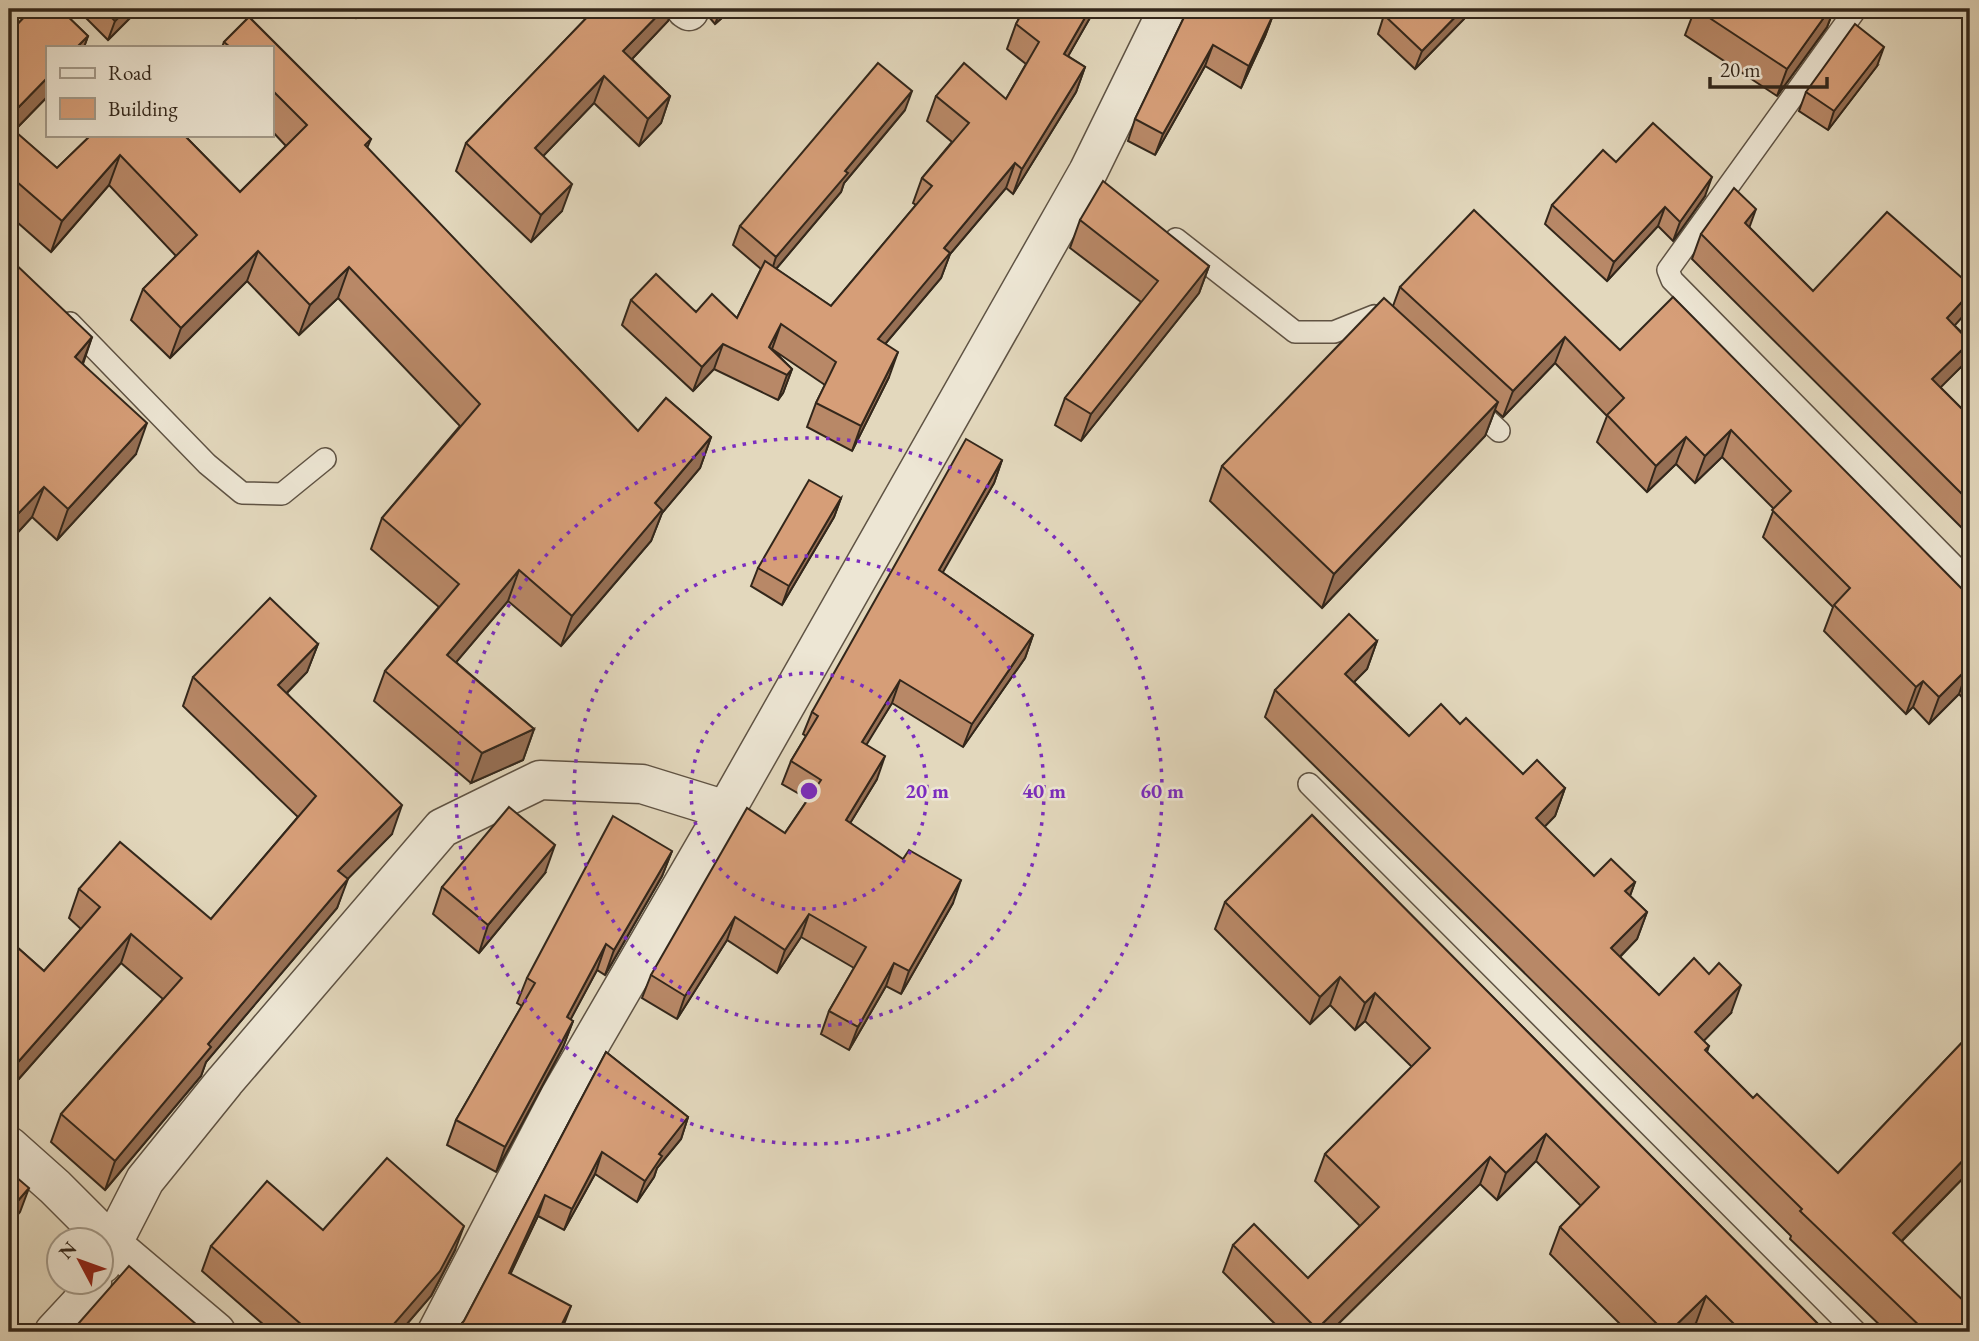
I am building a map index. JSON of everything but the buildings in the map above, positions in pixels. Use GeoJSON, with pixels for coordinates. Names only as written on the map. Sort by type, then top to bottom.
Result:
{"type":"FeatureCollection","features":[{"type":"Feature","properties":{"kind":"street"},"geometry":{"type":"LineString","coordinates":[[437,1332],[560,1096],[1099,180],[1168,9]]}},
{"type":"Feature","properties":{"kind":"street"},"geometry":{"type":"LineString","coordinates":[[116,1236],[145,1180],[225,1081],[442,828],[540,780],[642,784],[726,810]]}},
{"type":"Feature","properties":{"kind":"street"},"geometry":{"type":"LineString","coordinates":[[9,1146],[55,1187],[85,1226]]}},
{"type":"Feature","properties":{"kind":"street"},"geometry":{"type":"LineString","coordinates":[[116,1260],[216,1332]]}},
{"type":"Feature","properties":{"kind":"street"},"geometry":{"type":"LineString","coordinates":[[54,1332],[84,1296]]}},
{"type":"Feature","properties":{"kind":"lane"},"geometry":{"type":"LineString","coordinates":[[1856,9],[1668,270],[1672,280],[1970,582]]}},
{"type":"Feature","properties":{"kind":"lane"},"geometry":{"type":"LineString","coordinates":[[1164,230],[1295,331],[1334,332],[1374,316],[1403,342]]}},
{"type":"Feature","properties":{"kind":"lane"},"geometry":{"type":"LineString","coordinates":[[55,307],[207,464],[242,493],[282,494],[325,459]]}},
{"type":"Feature","properties":{"kind":"lane"},"geometry":{"type":"LineString","coordinates":[[1451,386],[1499,430]]}},
{"type":"Feature","properties":{"kind":"lane"},"geometry":{"type":"LineString","coordinates":[[1309,783],[1856,1332]]}}]}
